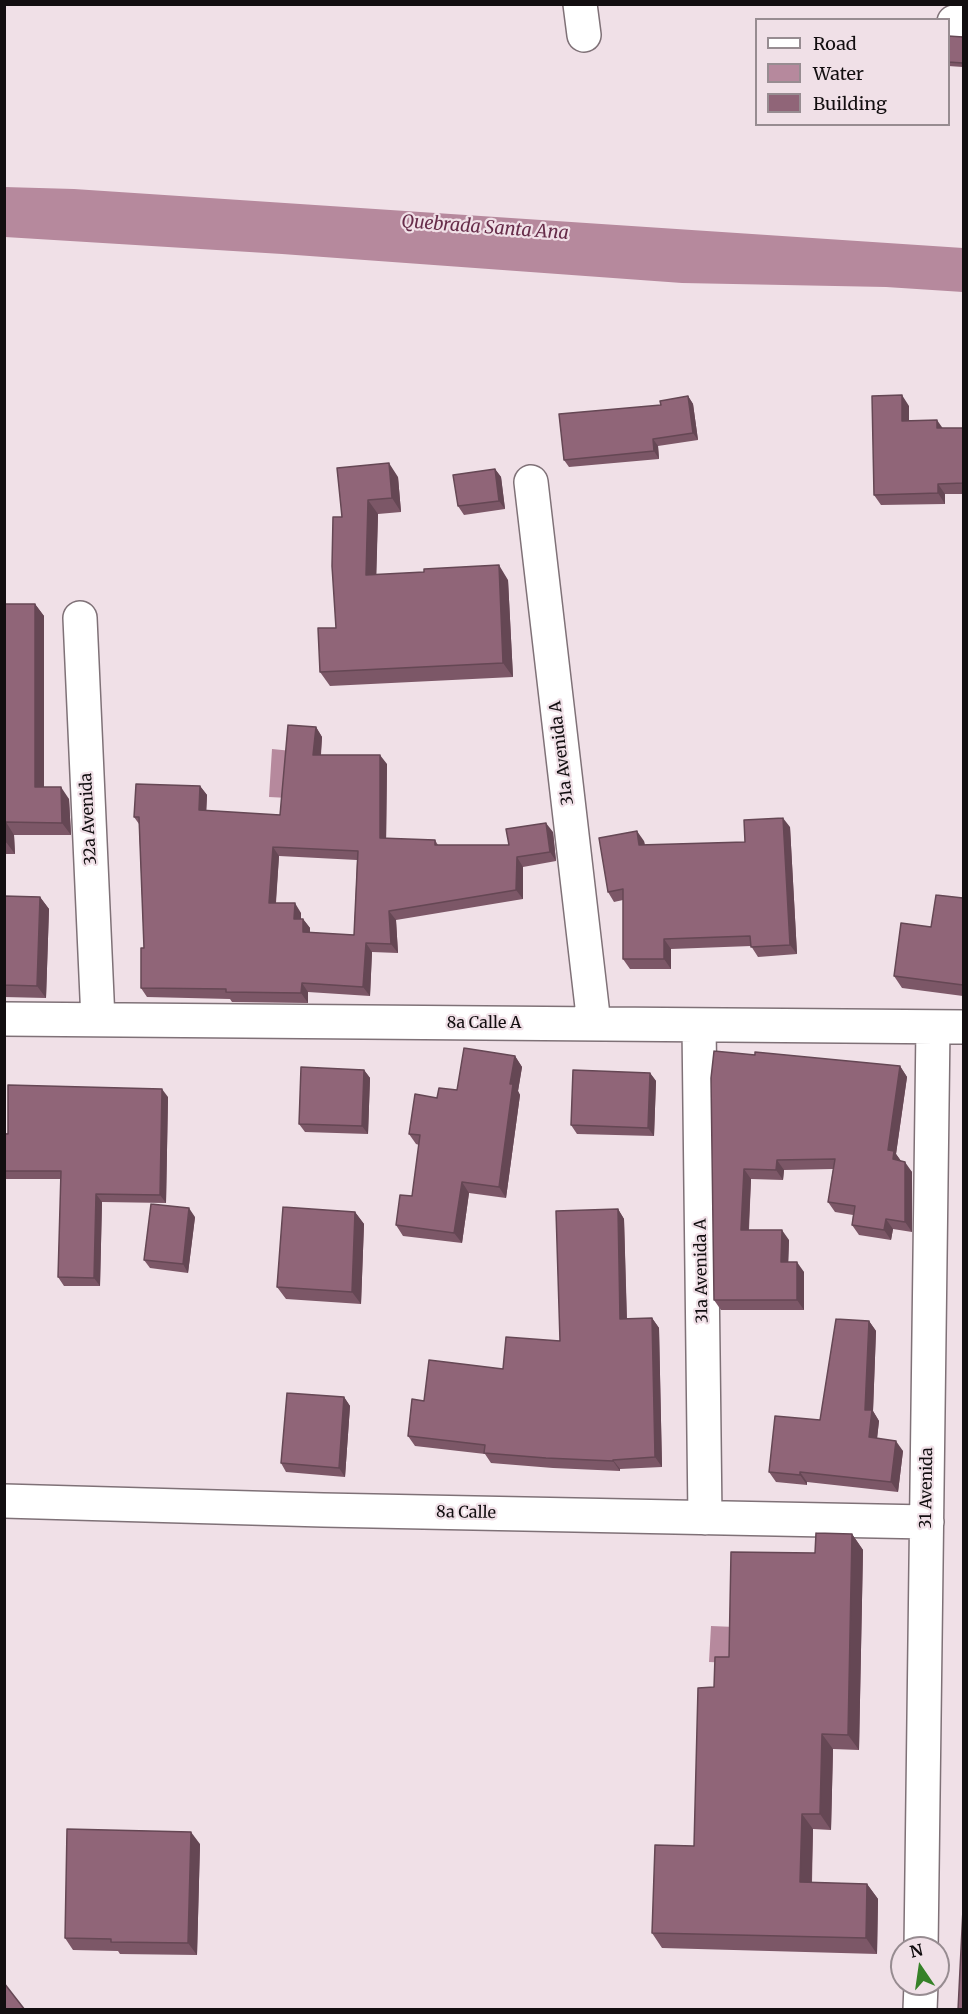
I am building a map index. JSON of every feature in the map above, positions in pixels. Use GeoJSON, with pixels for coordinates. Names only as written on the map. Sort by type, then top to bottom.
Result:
{"type":"FeatureCollection","features":[{"type":"Feature","properties":{"kind":"street","name":"31a Avenida A"},"geometry":{"type":"LineString","coordinates":[[531,482],[594,1024]]}},
{"type":"Feature","properties":{"kind":"street","name":"32a Avenida"},"geometry":{"type":"LineString","coordinates":[[80,618],[98,1020]]}},
{"type":"Feature","properties":{"kind":"street","name":"8a Calle A"},"geometry":{"type":"LineString","coordinates":[[4,1019],[948,1027]]}},
{"type":"Feature","properties":{"kind":"street","name":"31a Avenida A"},"geometry":{"type":"LineString","coordinates":[[699,1025],[705,1518]]}},
{"type":"Feature","properties":{"kind":"street","name":"31 Avenida"},"geometry":{"type":"LineString","coordinates":[[921,1936],[927,1522],[948,1027]]}},
{"type":"Feature","properties":{"kind":"street","name":"8a Calle"},"geometry":{"type":"LineString","coordinates":[[4,1500],[323,1510],[927,1522]]}},
{"type":"Feature","properties":{"kind":"water","name":"Quebrada Santa Ana"},"geometry":{"type":"Polygon","coordinates":[[[4,187],[74,189],[963,248],[963,292],[886,287],[682,283],[282,254],[5,237],[4,187]]]}},
{"type":"Feature","properties":{"kind":"water"},"geometry":{"type":"Polygon","coordinates":[[[272,749],[292,751],[289,798],[269,797],[272,749]]]}},
{"type":"Feature","properties":{"kind":"water"},"geometry":{"type":"Polygon","coordinates":[[[711,1626],[735,1627],[733,1663],[709,1662],[711,1626]]]}},
{"type":"Feature","properties":{"kind":"building"},"geometry":{"type":"Polygon","coordinates":[[[950,36],[963,37],[963,63],[950,62],[950,36]]]}},
{"type":"Feature","properties":{"kind":"building"},"geometry":{"type":"Polygon","coordinates":[[[902,395],[902,421],[937,420],[937,428],[963,428],[963,483],[938,484],[938,493],[874,495],[872,396],[902,395]]]}},
{"type":"Feature","properties":{"kind":"building"},"geometry":{"type":"Polygon","coordinates":[[[688,396],[693,433],[653,439],[654,451],[564,460],[559,414],[661,405],[660,401],[688,396]]]}},
{"type":"Feature","properties":{"kind":"building"},"geometry":{"type":"Polygon","coordinates":[[[389,463],[392,498],[368,500],[366,575],[499,565],[503,663],[320,672],[318,628],[336,628],[332,566],[333,517],[342,517],[337,468],[389,463]]]}},
{"type":"Feature","properties":{"kind":"building"},"geometry":{"type":"Polygon","coordinates":[[[495,469],[499,501],[458,506],[453,475],[495,469]]]}},
{"type":"Feature","properties":{"kind":"building"},"geometry":{"type":"Polygon","coordinates":[[[4,604],[35,604],[35,787],[61,787],[62,823],[6,822],[6,842],[4,842],[4,604]]]}},
{"type":"Feature","properties":{"kind":"building"},"geometry":{"type":"Polygon","coordinates":[[[288,725],[316,727],[313,755],[380,755],[380,838],[435,840],[435,845],[509,845],[506,829],[546,823],[550,852],[517,857],[516,890],[389,911],[391,944],[366,943],[363,987],[302,983],[301,993],[141,988],[141,948],[144,948],[139,817],[134,817],[136,784],[200,786],[199,810],[280,815],[288,725]],[[273,847],[269,903],[295,903],[294,919],[303,919],[303,932],[354,935],[358,851],[273,847]]]}},
{"type":"Feature","properties":{"kind":"building"},"geometry":{"type":"Polygon","coordinates":[[[783,818],[790,945],[751,947],[750,936],[664,939],[664,959],[623,959],[623,889],[608,892],[599,838],[637,831],[639,845],[745,842],[744,820],[783,818]]]}},
{"type":"Feature","properties":{"kind":"building"},"geometry":{"type":"Polygon","coordinates":[[[936,895],[963,898],[963,985],[894,976],[901,923],[931,927],[936,895]]]}},
{"type":"Feature","properties":{"kind":"building"},"geometry":{"type":"Polygon","coordinates":[[[4,896],[40,897],[37,986],[4,985],[4,896]]]}},
{"type":"Feature","properties":{"kind":"building"},"geometry":{"type":"Polygon","coordinates":[[[464,1048],[515,1056],[499,1187],[462,1182],[454,1233],[396,1225],[400,1195],[412,1196],[420,1135],[409,1134],[415,1094],[437,1098],[439,1088],[457,1090],[464,1048]]]}},
{"type":"Feature","properties":{"kind":"building"},"geometry":{"type":"Polygon","coordinates":[[[714,1051],[755,1055],[755,1052],[900,1066],[888,1150],[894,1151],[893,1159],[905,1162],[905,1222],[886,1219],[884,1230],[852,1225],[855,1206],[828,1202],[835,1159],[777,1160],[776,1170],[744,1169],[741,1230],[782,1230],[781,1262],[797,1262],[797,1300],[714,1300],[711,1078],[714,1051]]]}},
{"type":"Feature","properties":{"kind":"building"},"geometry":{"type":"Polygon","coordinates":[[[301,1067],[364,1070],[362,1126],[299,1124],[301,1067]]]}},
{"type":"Feature","properties":{"kind":"building"},"geometry":{"type":"Polygon","coordinates":[[[573,1070],[650,1073],[648,1128],[571,1125],[573,1070]]]}},
{"type":"Feature","properties":{"kind":"building"},"geometry":{"type":"Polygon","coordinates":[[[8,1085],[162,1089],[160,1195],[96,1194],[94,1278],[58,1277],[61,1171],[4,1171],[4,1134],[8,1134],[8,1085]]]}},
{"type":"Feature","properties":{"kind":"building"},"geometry":{"type":"Polygon","coordinates":[[[151,1204],[189,1208],[183,1264],[144,1260],[151,1204]]]}},
{"type":"Feature","properties":{"kind":"building"},"geometry":{"type":"Polygon","coordinates":[[[283,1207],[355,1212],[352,1292],[277,1287],[283,1207]]]}},
{"type":"Feature","properties":{"kind":"building"},"geometry":{"type":"Polygon","coordinates":[[[618,1209],[620,1319],[652,1318],[655,1457],[613,1461],[484,1453],[485,1445],[408,1436],[412,1399],[424,1401],[429,1360],[503,1369],[506,1337],[560,1341],[556,1211],[618,1209]]]}},
{"type":"Feature","properties":{"kind":"building"},"geometry":{"type":"Polygon","coordinates":[[[836,1319],[869,1321],[865,1410],[872,1410],[869,1437],[896,1441],[891,1482],[800,1472],[800,1475],[769,1472],[775,1416],[820,1420],[836,1319]]]}},
{"type":"Feature","properties":{"kind":"building"},"geometry":{"type":"Polygon","coordinates":[[[287,1393],[344,1397],[339,1468],[281,1463],[287,1393]]]}},
{"type":"Feature","properties":{"kind":"building"},"geometry":{"type":"Polygon","coordinates":[[[816,1533],[852,1534],[848,1735],[822,1734],[820,1814],[802,1814],[800,1882],[867,1884],[866,1938],[652,1933],[655,1845],[694,1846],[698,1688],[714,1687],[715,1657],[729,1657],[731,1552],[815,1553],[816,1533]]]}},
{"type":"Feature","properties":{"kind":"building"},"geometry":{"type":"Polygon","coordinates":[[[67,1829],[191,1832],[188,1943],[111,1942],[111,1939],[65,1938],[67,1829]]]}},
{"type":"Feature","properties":{"kind":"building"},"geometry":{"type":"Polygon","coordinates":[[[963,1909],[963,2010],[958,2010],[963,1909]]]}},
{"type":"Feature","properties":{"kind":"building"},"geometry":{"type":"Polygon","coordinates":[[[4,1983],[25,2010],[4,2010],[4,1983]]]}}]}
